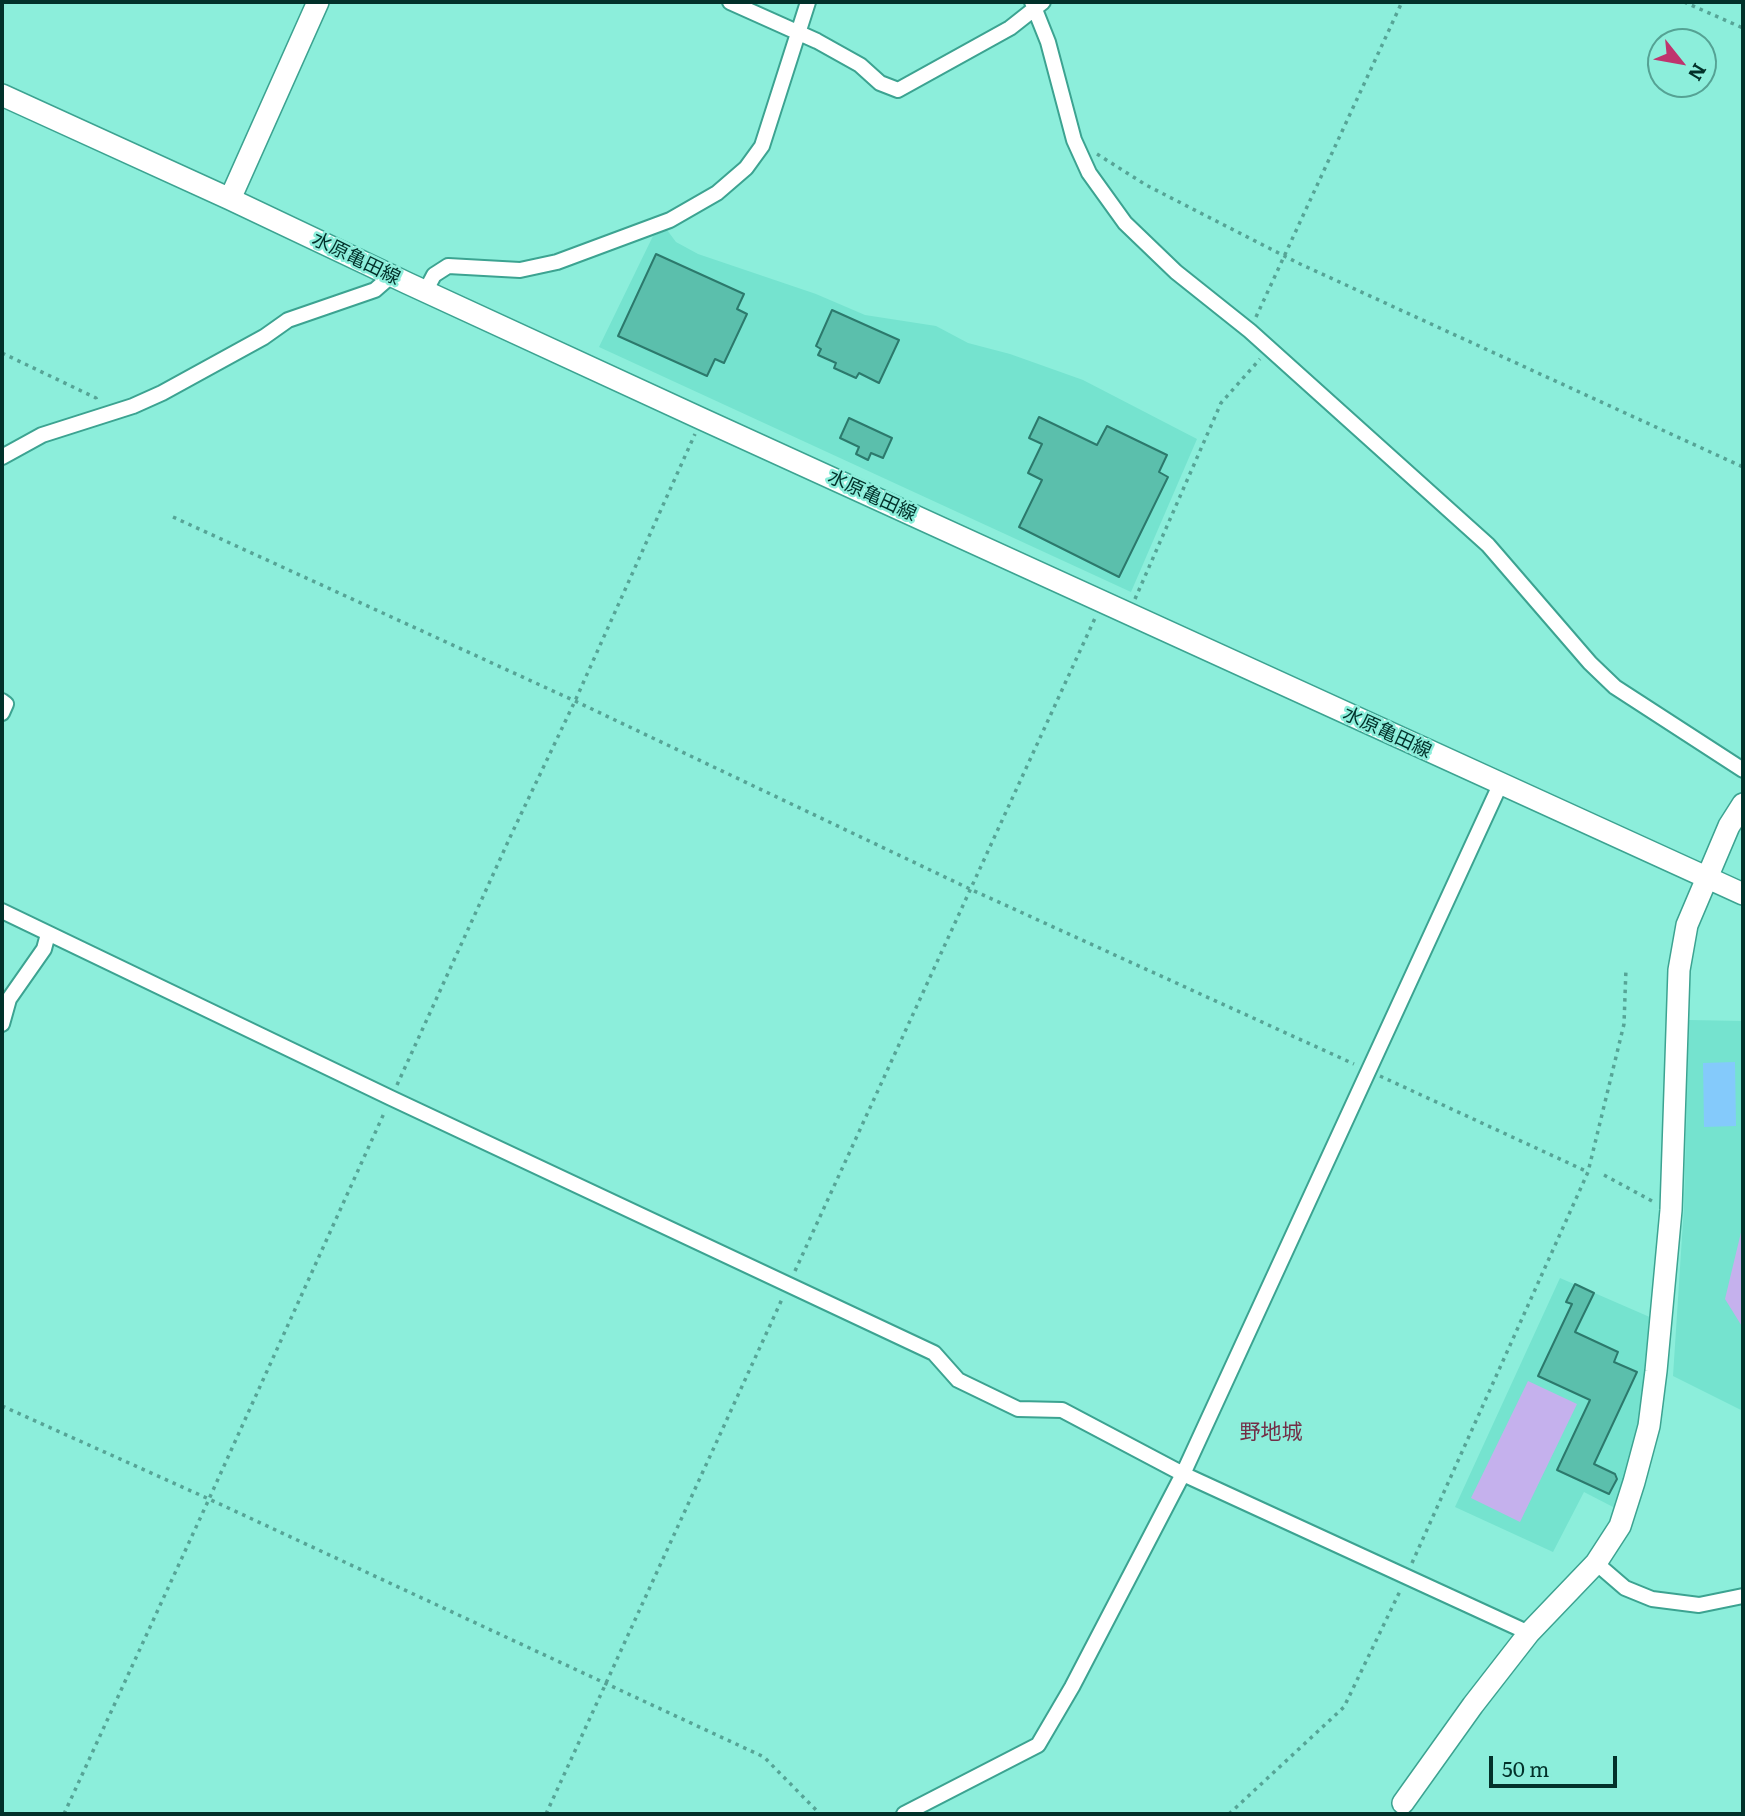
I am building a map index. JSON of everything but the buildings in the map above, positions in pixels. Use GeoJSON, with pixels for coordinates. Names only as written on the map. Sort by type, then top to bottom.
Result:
{"type":"FeatureCollection","features":[{"type":"Feature","properties":{"kind":"main road"},"geometry":{"type":"LineString","coordinates":[[230,199],[318,2]]}},
{"type":"Feature","properties":{"kind":"main road","name":"水原亀田線"},"geometry":{"type":"LineString","coordinates":[[2,95],[425,292],[1743,894]]}},
{"type":"Feature","properties":{"kind":"main road"},"geometry":{"type":"LineString","coordinates":[[1400,1809],[1473,1705],[1529,1633],[1596,1563],[1620,1525],[1648,1426],[1656,1371],[1671,1210],[1679,971],[1687,925],[1706,876],[1743,803]]}},
{"type":"Feature","properties":{"kind":"street"},"geometry":{"type":"LineString","coordinates":[[730,2],[860,65],[880,83],[898,90],[1010,28],[1036,4],[1074,140],[1089,173],[1125,223],[1176,272],[1270,348],[1488,545],[1590,663],[1615,687],[1743,769]]}},
{"type":"Feature","properties":{"kind":"street"},"geometry":{"type":"LineString","coordinates":[[425,292],[434,275],[448,266],[520,270],[556,262],[670,220],[717,193],[746,167],[762,146],[808,2]]}},
{"type":"Feature","properties":{"kind":"street"},"geometry":{"type":"LineString","coordinates":[[2,457],[42,435],[133,406],[195,376],[264,337],[288,320],[375,290],[391,276]]}},
{"type":"Feature","properties":{"kind":"street"},"geometry":{"type":"LineString","coordinates":[[2,701],[6,704],[2,713]]}},
{"type":"Feature","properties":{"kind":"street"},"geometry":{"type":"LineString","coordinates":[[904,1814],[1038,1745],[1072,1687],[1182,1474],[1500,785]]}},
{"type":"Feature","properties":{"kind":"street"},"geometry":{"type":"LineString","coordinates":[[2,911],[391,1098],[934,1353],[958,1380],[1018,1409],[1062,1410],[1182,1474],[1529,1633]]}},
{"type":"Feature","properties":{"kind":"street"},"geometry":{"type":"LineString","coordinates":[[2,1024],[9,999],[44,949],[48,934]]}},
{"type":"Feature","properties":{"kind":"street"},"geometry":{"type":"LineString","coordinates":[[1596,1563],[1625,1588],[1652,1599],[1699,1605],[1743,1596]]}},
{"type":"Feature","properties":{"kind":"path"},"geometry":{"type":"LineString","coordinates":[[1250,331],[1402,2]]}},
{"type":"Feature","properties":{"kind":"path"},"geometry":{"type":"LineString","coordinates":[[1685,2],[1743,29]]}},
{"type":"Feature","properties":{"kind":"path"},"geometry":{"type":"LineString","coordinates":[[1074,140],[1146,185],[1285,257],[1743,467]]}},
{"type":"Feature","properties":{"kind":"path"},"geometry":{"type":"LineString","coordinates":[[1129,614],[1221,403],[1270,348]]}},
{"type":"Feature","properties":{"kind":"path"},"geometry":{"type":"LineString","coordinates":[[2,353],[96,398],[103,416]]}},
{"type":"Feature","properties":{"kind":"path"},"geometry":{"type":"LineString","coordinates":[[64,1814],[702,419]]}},
{"type":"Feature","properties":{"kind":"path"},"geometry":{"type":"LineString","coordinates":[[173,517],[575,701],[971,889],[1588,1172]]}},
{"type":"Feature","properties":{"kind":"path"},"geometry":{"type":"LineString","coordinates":[[546,1814],[1102,601]]}},
{"type":"Feature","properties":{"kind":"path"},"geometry":{"type":"LineString","coordinates":[[1229,1814],[1344,1707],[1351,1697],[1588,1172],[1624,1024],[1626,968]]}},
{"type":"Feature","properties":{"kind":"path"},"geometry":{"type":"LineString","coordinates":[[1605,1175],[1671,1210]]}},
{"type":"Feature","properties":{"kind":"path"},"geometry":{"type":"LineString","coordinates":[[2,1406],[209,1499],[764,1757],[820,1814]]}},
{"type":"Feature","properties":{"kind":"shaded area"},"geometry":{"type":"Polygon","coordinates":[[[667,230],[676,242],[698,254],[816,294],[865,315],[936,326],[968,343],[1010,354],[1083,380],[1197,439],[1131,592],[599,347],[653,236],[667,230]]]}},
{"type":"Feature","properties":{"kind":"shaded area"},"geometry":{"type":"Polygon","coordinates":[[[1689,1020],[1743,1021],[1743,1411],[1673,1376],[1684,1206],[1689,1020]]]}},
{"type":"Feature","properties":{"kind":"shaded area"},"geometry":{"type":"Polygon","coordinates":[[[1743,1224],[1743,1328],[1725,1299],[1743,1224]]]}},
{"type":"Feature","properties":{"kind":"shaded area"},"geometry":{"type":"Polygon","coordinates":[[[1560,1278],[1652,1318],[1647,1390],[1615,1508],[1584,1492],[1553,1552],[1455,1507],[1560,1278]]]}},
{"type":"Feature","properties":{"kind":"shaded area"},"geometry":{"type":"Polygon","coordinates":[[[1528,1381],[1577,1404],[1520,1522],[1471,1498],[1528,1381]]]}},
{"type":"Feature","properties":{"kind":"water"},"geometry":{"type":"Polygon","coordinates":[[[1735,1062],[1736,1126],[1704,1127],[1703,1063],[1735,1062]]]}},
{"type":"Feature","properties":{"kind":"district","name":"野地城"},"geometry":{"type":"Point","coordinates":[1271,1433]}}]}
